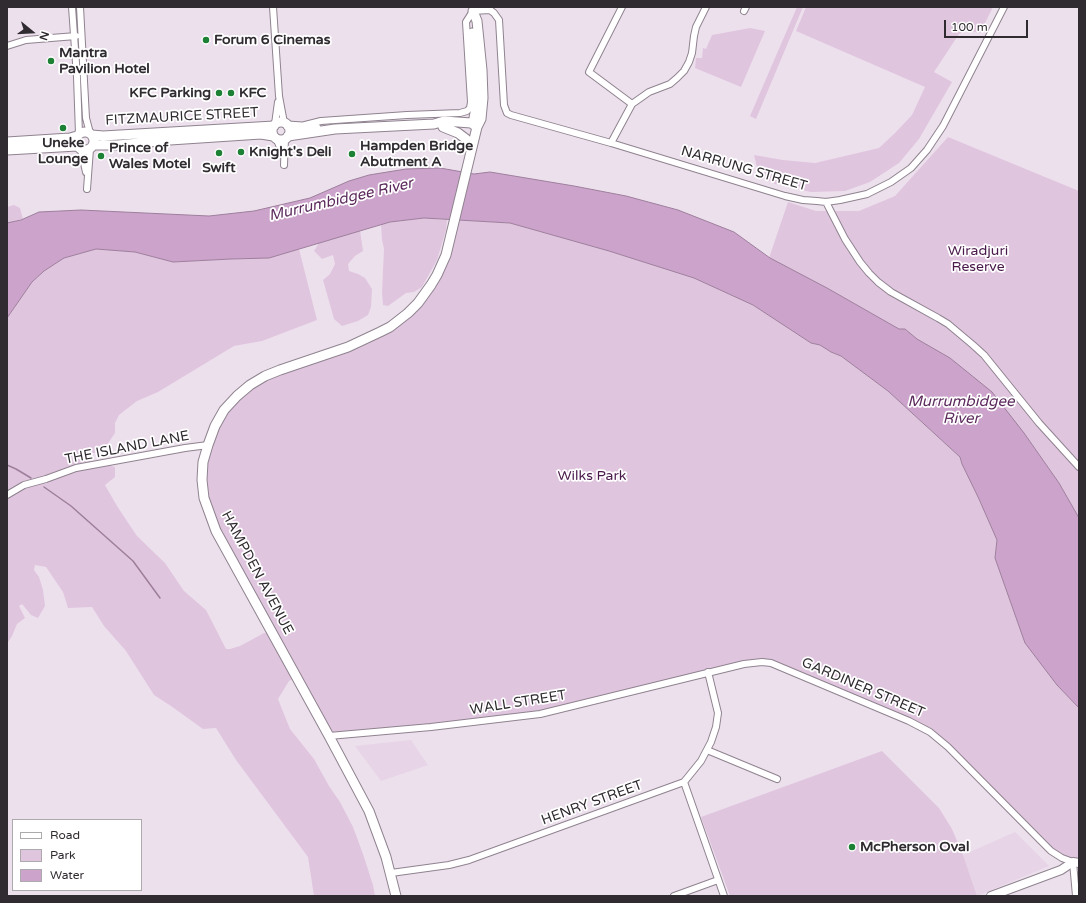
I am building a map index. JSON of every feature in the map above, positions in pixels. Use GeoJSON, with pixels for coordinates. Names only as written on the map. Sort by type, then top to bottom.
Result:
{"type":"FeatureCollection","features":[{"type":"Feature","properties":{"kind":"main road","name":"HAMPDEN AVENUE"},"geometry":{"type":"LineString","coordinates":[[396,896],[391,873],[369,811],[214,526],[204,498],[202,480],[203,468],[208,445],[215,426],[224,410],[250,385],[265,376],[280,370],[348,348],[390,327],[418,303],[438,275],[446,255],[477,127],[481,119],[483,98],[482,70],[477,21],[472,9]]}},
{"type":"Feature","properties":{"kind":"main road","name":"FITZMAURICE STREET"},"geometry":{"type":"LineString","coordinates":[[7,150],[118,145],[170,136],[280,125],[336,129],[438,125],[444,121],[471,123],[477,127]]}},
{"type":"Feature","properties":{"kind":"main road"},"geometry":{"type":"LineString","coordinates":[[280,125],[290,131],[281,138],[272,131],[280,125]]}},
{"type":"Feature","properties":{"kind":"main road"},"geometry":{"type":"LineString","coordinates":[[438,125],[458,133],[466,140],[472,150]]}},
{"type":"Feature","properties":{"kind":"main road","name":"FITZMAURICE STREET"},"geometry":{"type":"LineString","coordinates":[[91,134],[103,136],[261,134],[281,138],[336,129]]}},
{"type":"Feature","properties":{"kind":"main road"},"geometry":{"type":"LineString","coordinates":[[7,142],[70,138],[85,132],[91,134],[94,140],[85,147],[76,141],[78,135]]}},
{"type":"Feature","properties":{"kind":"street"},"geometry":{"type":"LineString","coordinates":[[72,7],[78,135]]}},
{"type":"Feature","properties":{"kind":"street"},"geometry":{"type":"LineString","coordinates":[[80,7],[86,118],[91,134]]}},
{"type":"Feature","properties":{"kind":"street"},"geometry":{"type":"LineString","coordinates":[[273,7],[280,125]]}},
{"type":"Feature","properties":{"kind":"street"},"geometry":{"type":"LineString","coordinates":[[622,7],[589,72],[632,104]]}},
{"type":"Feature","properties":{"kind":"street"},"geometry":{"type":"LineString","coordinates":[[611,143],[632,104],[649,92],[670,84],[684,71],[692,53],[696,27],[706,7]]}},
{"type":"Feature","properties":{"kind":"street","name":"NARRUNG STREET"},"geometry":{"type":"LineString","coordinates":[[472,9],[492,11],[499,20],[504,105],[508,114],[611,143],[785,196],[803,200],[826,202],[850,199],[880,188],[900,176],[919,159],[943,126],[1004,7]]}},
{"type":"Feature","properties":{"kind":"street","name":"FITZMAURICE STREET"},"geometry":{"type":"LineString","coordinates":[[301,127],[321,121],[460,113],[467,111],[470,108],[471,102],[466,22],[472,9]]}},
{"type":"Feature","properties":{"kind":"street"},"geometry":{"type":"LineString","coordinates":[[7,46],[26,40],[82,36]]}},
{"type":"Feature","properties":{"kind":"street"},"geometry":{"type":"LineString","coordinates":[[281,138],[285,163]]}},
{"type":"Feature","properties":{"kind":"street"},"geometry":{"type":"LineString","coordinates":[[85,147],[87,189]]}},
{"type":"Feature","properties":{"kind":"street"},"geometry":{"type":"LineString","coordinates":[[826,202],[845,239],[869,273],[878,282],[900,298],[948,324],[984,354],[1046,432],[1079,467]]}},
{"type":"Feature","properties":{"kind":"street","name":"THE ISLAND LANE"},"geometry":{"type":"LineString","coordinates":[[7,495],[24,485],[76,468],[208,445]]}},
{"type":"Feature","properties":{"kind":"street","name":"GARDINER STREET"},"geometry":{"type":"LineString","coordinates":[[708,672],[753,662],[770,663],[921,726],[940,739],[1047,847],[1062,858],[1076,863]]}},
{"type":"Feature","properties":{"kind":"street"},"geometry":{"type":"LineString","coordinates":[[708,672],[718,713],[716,727],[701,761],[684,782],[724,896]]}},
{"type":"Feature","properties":{"kind":"street","name":"WALL STREET"},"geometry":{"type":"LineString","coordinates":[[329,736],[431,727],[540,714],[708,672]]}},
{"type":"Feature","properties":{"kind":"street"},"geometry":{"type":"LineString","coordinates":[[707,750],[777,779]]}},
{"type":"Feature","properties":{"kind":"street","name":"HENRY STREET"},"geometry":{"type":"LineString","coordinates":[[391,873],[449,865],[469,860],[684,782]]}},
{"type":"Feature","properties":{"kind":"street"},"geometry":{"type":"LineString","coordinates":[[991,896],[1076,863],[1076,896]]}},
{"type":"Feature","properties":{"kind":"street"},"geometry":{"type":"LineString","coordinates":[[674,896],[718,880]]}},
{"type":"Feature","properties":{"kind":"shaded area"},"geometry":{"type":"Polygon","coordinates":[[[411,740],[428,765],[381,781],[355,746],[411,740]]]}},
{"type":"Feature","properties":{"kind":"shaded area"},"geometry":{"type":"Polygon","coordinates":[[[1015,832],[1049,866],[977,896],[963,855],[1015,832]]]}},
{"type":"Feature","properties":{"kind":"green space"},"geometry":{"type":"Polygon","coordinates":[[[797,7],[803,7],[756,119],[750,116],[797,7]]]}},
{"type":"Feature","properties":{"kind":"green space"},"geometry":{"type":"Polygon","coordinates":[[[806,7],[993,7],[980,33],[966,30],[959,34],[934,72],[952,82],[919,139],[899,163],[870,182],[845,191],[811,192],[775,184],[759,176],[754,155],[815,163],[879,148],[912,115],[925,87],[796,31],[806,7]]]}},
{"type":"Feature","properties":{"kind":"green space"},"geometry":{"type":"Polygon","coordinates":[[[750,28],[765,31],[741,87],[695,68],[696,58],[702,58],[703,48],[706,49],[712,35],[750,28]]]}},
{"type":"Feature","properties":{"kind":"green space","name":"Wiradjuri Reserve"},"geometry":{"type":"Polygon","coordinates":[[[948,137],[1079,191],[1079,518],[1059,483],[1024,433],[950,358],[917,339],[905,329],[899,329],[827,288],[769,258],[788,202],[816,211],[859,211],[895,196],[948,137]]]}},
{"type":"Feature","properties":{"kind":"green space"},"geometry":{"type":"Polygon","coordinates":[[[14,205],[20,208],[23,219],[7,223],[7,207],[14,205]]]}},
{"type":"Feature","properties":{"kind":"green space"},"geometry":{"type":"Polygon","coordinates":[[[424,218],[447,220],[446,230],[437,260],[422,287],[414,292],[406,293],[388,306],[383,305],[382,292],[384,249],[381,224],[424,218]]]}},
{"type":"Feature","properties":{"kind":"green space","name":"Wilks Park"},"geometry":{"type":"Polygon","coordinates":[[[458,220],[510,223],[609,251],[694,278],[753,305],[811,343],[820,345],[841,356],[888,391],[960,457],[997,540],[995,558],[1025,643],[1057,685],[1079,708],[1079,863],[1062,858],[930,732],[762,662],[558,710],[329,736],[296,677],[289,681],[278,699],[290,729],[314,759],[353,827],[373,885],[375,896],[314,896],[308,857],[236,760],[216,728],[203,729],[154,695],[126,651],[104,626],[92,607],[68,608],[63,592],[46,567],[35,565],[34,570],[39,577],[43,590],[45,606],[38,618],[31,615],[22,604],[19,606],[25,618],[17,624],[7,644],[7,318],[32,282],[44,271],[64,258],[96,249],[135,252],[173,262],[269,258],[299,249],[317,320],[262,341],[234,346],[158,392],[137,401],[119,415],[115,423],[115,433],[105,448],[95,453],[85,453],[89,460],[115,467],[115,477],[105,485],[117,506],[137,536],[165,563],[184,591],[206,610],[226,649],[230,649],[240,646],[264,633],[271,631],[223,544],[202,480],[215,426],[250,385],[380,332],[425,294],[458,220]]]}},
{"type":"Feature","properties":{"kind":"green space"},"geometry":{"type":"Polygon","coordinates":[[[360,230],[363,251],[355,256],[348,264],[349,271],[365,278],[372,289],[371,307],[368,315],[358,321],[342,326],[334,319],[323,280],[330,274],[335,264],[333,255],[322,259],[314,251],[319,243],[360,230]]]}},
{"type":"Feature","properties":{"kind":"green space","name":"McPherson Oval"},"geometry":{"type":"Polygon","coordinates":[[[882,751],[939,808],[952,829],[963,855],[977,896],[730,896],[701,817],[882,751]]]}},
{"type":"Feature","properties":{"kind":"water","name":"Murrumbidgee River"},"geometry":{"type":"Polygon","coordinates":[[[440,168],[474,174],[490,172],[626,196],[678,210],[734,232],[770,258],[827,288],[899,329],[905,329],[917,339],[950,358],[992,392],[1024,433],[1059,483],[1079,518],[1079,708],[1057,685],[1025,643],[995,558],[997,540],[960,457],[888,391],[841,356],[820,345],[811,343],[753,305],[694,278],[609,251],[510,223],[424,218],[390,222],[269,258],[173,262],[135,252],[96,249],[64,258],[44,271],[32,282],[7,318],[7,223],[21,220],[39,212],[81,210],[209,216],[254,211],[310,198],[349,181],[369,175],[406,169],[440,168]]]}},
{"type":"Feature","properties":{"kind":"waterway"},"geometry":{"type":"LineString","coordinates":[[7,465],[31,478]]}},
{"type":"Feature","properties":{"kind":"waterway"},"geometry":{"type":"LineString","coordinates":[[44,487],[71,506],[133,561],[160,598]]}},
{"type":"Feature","properties":{"kind":"place","name":"Forum 6 Cinemas"},"geometry":{"type":"Point","coordinates":[206,40]}},
{"type":"Feature","properties":{"kind":"place","name":"Mantra Pavilion Hotel"},"geometry":{"type":"Point","coordinates":[51,61]}},
{"type":"Feature","properties":{"kind":"place","name":"KFC Parking"},"geometry":{"type":"Point","coordinates":[219,93]}},
{"type":"Feature","properties":{"kind":"place","name":"KFC"},"geometry":{"type":"Point","coordinates":[231,93]}},
{"type":"Feature","properties":{"kind":"place","name":"Uneke Lounge"},"geometry":{"type":"Point","coordinates":[63,128]}},
{"type":"Feature","properties":{"kind":"place","name":"Knight's Deli"},"geometry":{"type":"Point","coordinates":[241,152]}},
{"type":"Feature","properties":{"kind":"place","name":"Swift"},"geometry":{"type":"Point","coordinates":[219,153]}},
{"type":"Feature","properties":{"kind":"place","name":"Hampden Bridge Abutment A"},"geometry":{"type":"Point","coordinates":[352,154]}},
{"type":"Feature","properties":{"kind":"place","name":"Prince of Wales Motel"},"geometry":{"type":"Point","coordinates":[101,156]}},
{"type":"Feature","properties":{"kind":"place","name":"McPherson Oval"},"geometry":{"type":"Point","coordinates":[852,847]}}]}
